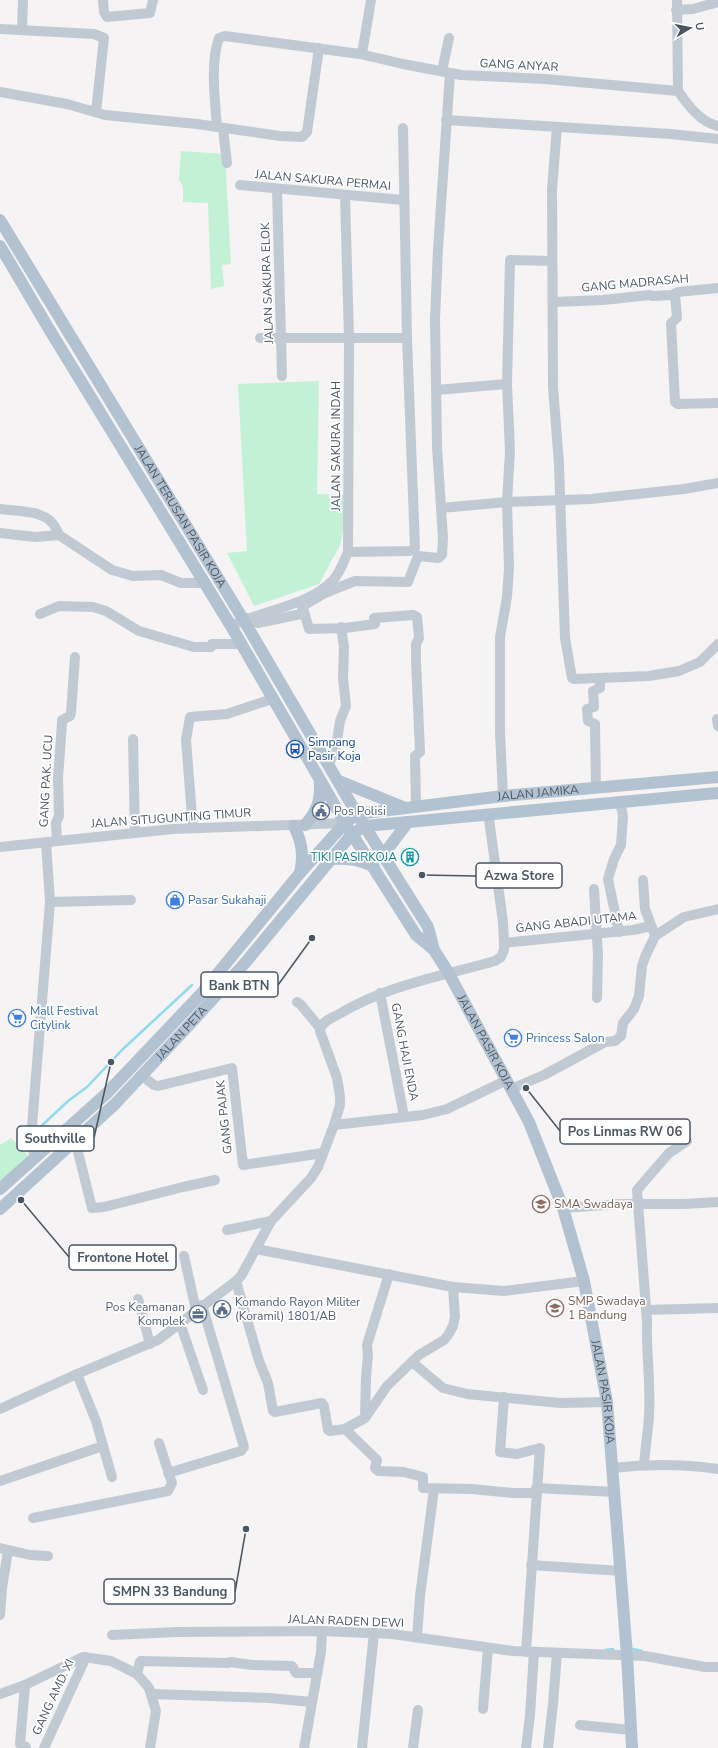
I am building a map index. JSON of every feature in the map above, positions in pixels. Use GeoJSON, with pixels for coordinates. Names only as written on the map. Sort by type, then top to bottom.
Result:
{"type":"FeatureCollection","features":[{"type":"Feature","properties":{"kind":"main road","name":"JALAN TERUSAN PASIR KOJA"},"geometry":{"type":"LineString","coordinates":[[0,220],[246,619],[357,814]]}},
{"type":"Feature","properties":{"kind":"main road","name":"JALAN TERUSAN PASIR KOJA"},"geometry":{"type":"LineString","coordinates":[[0,246],[49,329],[242,644],[272,699],[345,823]]}},
{"type":"Feature","properties":{"kind":"main road","name":"JALAN JAMIKA"},"geometry":{"type":"LineString","coordinates":[[357,814],[503,796],[718,777]]}},
{"type":"Feature","properties":{"kind":"main road"},"geometry":{"type":"LineString","coordinates":[[300,873],[303,861],[299,837],[299,826],[313,816],[319,805],[321,793],[320,781]]}},
{"type":"Feature","properties":{"kind":"main road"},"geometry":{"type":"LineString","coordinates":[[339,781],[410,807]]}},
{"type":"Feature","properties":{"kind":"main road","name":"JALAN JAMIKA"},"geometry":{"type":"LineString","coordinates":[[365,826],[718,794]]}},
{"type":"Feature","properties":{"kind":"main road","name":"JALAN PETA"},"geometry":{"type":"LineString","coordinates":[[0,1189],[106,1094],[200,994],[300,873],[345,823],[357,814]]}},
{"type":"Feature","properties":{"kind":"main road","name":"JALAN PASIR KOJA"},"geometry":{"type":"LineString","coordinates":[[357,814],[384,854],[428,927],[434,950]]}},
{"type":"Feature","properties":{"kind":"main road"},"geometry":{"type":"LineString","coordinates":[[384,854],[408,822]]}},
{"type":"Feature","properties":{"kind":"main road","name":"JALAN PASIR KOJA"},"geometry":{"type":"LineString","coordinates":[[345,823],[416,935],[434,950],[448,972],[529,1122],[563,1208],[584,1281],[607,1402],[621,1571],[632,1748]]}},
{"type":"Feature","properties":{"kind":"main road","name":"JALAN PETA"},"geometry":{"type":"LineString","coordinates":[[0,1209],[115,1104],[142,1076],[245,963],[352,834],[365,826]]}},
{"type":"Feature","properties":{"kind":"main road"},"geometry":{"type":"LineString","coordinates":[[330,859],[346,858],[361,860],[374,867]]}},
{"type":"Feature","properties":{"kind":"main road"},"geometry":{"type":"LineString","coordinates":[[106,1094],[115,1104]]}},
{"type":"Feature","properties":{"kind":"street"},"geometry":{"type":"LineString","coordinates":[[22,29],[23,0]]}},
{"type":"Feature","properties":{"kind":"street"},"geometry":{"type":"LineString","coordinates":[[103,0],[104,12],[107,16],[150,13],[153,0]]}},
{"type":"Feature","properties":{"kind":"street"},"geometry":{"type":"LineString","coordinates":[[360,54],[363,48],[371,0]]}},
{"type":"Feature","properties":{"kind":"street"},"geometry":{"type":"LineString","coordinates":[[718,2],[693,10],[676,5],[678,90],[685,102],[700,116],[718,126]]}},
{"type":"Feature","properties":{"kind":"street"},"geometry":{"type":"LineString","coordinates":[[0,29],[94,34],[104,38],[96,112]]}},
{"type":"Feature","properties":{"kind":"street","name":"GANG ANYAR"},"geometry":{"type":"LineString","coordinates":[[220,128],[214,93],[219,38],[225,36],[360,54],[446,72],[475,76],[545,79],[678,90]]}},
{"type":"Feature","properties":{"kind":"street"},"geometry":{"type":"LineString","coordinates":[[246,619],[254,622],[262,622],[301,614],[302,608],[325,593],[355,581],[408,582],[418,556],[438,558],[442,555],[443,538],[437,447],[435,319],[446,120],[446,72],[449,38]]}},
{"type":"Feature","properties":{"kind":"street"},"geometry":{"type":"LineString","coordinates":[[0,92],[67,104],[96,112],[280,136],[304,137],[307,132],[319,48]]}},
{"type":"Feature","properties":{"kind":"street"},"geometry":{"type":"LineString","coordinates":[[446,120],[671,134],[718,139]]}},
{"type":"Feature","properties":{"kind":"street"},"geometry":{"type":"LineString","coordinates":[[557,127],[552,189],[554,393],[565,638],[572,676],[574,679],[649,676],[679,671],[700,662],[718,644]]}},
{"type":"Feature","properties":{"kind":"street"},"geometry":{"type":"LineString","coordinates":[[220,128],[227,163]]}},
{"type":"Feature","properties":{"kind":"street"},"geometry":{"type":"LineString","coordinates":[[348,552],[410,551],[415,548],[406,338],[403,128]]}},
{"type":"Feature","properties":{"kind":"street","name":"JALAN SAKURA PERMAI"},"geometry":{"type":"LineString","coordinates":[[240,185],[345,196],[403,200]]}},
{"type":"Feature","properties":{"kind":"street","name":"JALAN SAKURA ELOK"},"geometry":{"type":"LineString","coordinates":[[277,189],[282,376]]}},
{"type":"Feature","properties":{"kind":"street","name":"JALAN SAKURA INDAH"},"geometry":{"type":"LineString","coordinates":[[231,626],[246,619],[307,598],[326,586],[338,573],[348,552],[349,338],[345,196]]}},
{"type":"Feature","properties":{"kind":"street"},"geometry":{"type":"LineString","coordinates":[[503,796],[500,732],[500,636],[507,597],[509,568],[507,502],[510,451],[507,384],[510,260],[552,261]]}},
{"type":"Feature","properties":{"kind":"street","name":"GANG MADRASAH"},"geometry":{"type":"LineString","coordinates":[[554,302],[652,296],[718,288]]}},
{"type":"Feature","properties":{"kind":"street"},"geometry":{"type":"LineString","coordinates":[[674,294],[677,315],[676,319],[672,323],[675,402],[678,404],[718,403]]}},
{"type":"Feature","properties":{"kind":"street"},"geometry":{"type":"LineString","coordinates":[[260,338],[406,338]]}},
{"type":"Feature","properties":{"kind":"street"},"geometry":{"type":"LineString","coordinates":[[436,390],[507,384]]}},
{"type":"Feature","properties":{"kind":"street"},"geometry":{"type":"LineString","coordinates":[[441,508],[507,502],[591,499],[684,489],[718,483]]}},
{"type":"Feature","properties":{"kind":"street"},"geometry":{"type":"LineString","coordinates":[[0,509],[25,512],[41,516],[54,524],[59,535],[94,558],[121,573],[133,576],[161,575],[181,583],[204,582]]}},
{"type":"Feature","properties":{"kind":"street"},"geometry":{"type":"LineString","coordinates":[[0,533],[35,537],[59,535]]}},
{"type":"Feature","properties":{"kind":"street"},"geometry":{"type":"LineString","coordinates":[[40,614],[59,606],[93,607],[106,611],[139,631],[168,638],[183,645],[194,647],[211,647],[212,644],[242,644]]}},
{"type":"Feature","properties":{"kind":"street"},"geometry":{"type":"LineString","coordinates":[[302,608],[309,629],[375,624],[374,618],[413,615],[418,617],[419,638],[416,644],[416,652],[420,752],[415,756],[410,807]]}},
{"type":"Feature","properties":{"kind":"street"},"geometry":{"type":"LineString","coordinates":[[329,764],[336,747],[340,721],[346,706],[343,678],[344,647],[341,627]]}},
{"type":"Feature","properties":{"kind":"street","name":"GANG PAK. UCU"},"geometry":{"type":"LineString","coordinates":[[57,841],[56,823],[59,816],[58,778],[62,720],[70,716],[71,713],[75,657]]}},
{"type":"Feature","properties":{"kind":"street"},"geometry":{"type":"LineString","coordinates":[[596,788],[595,724],[588,721],[587,709],[594,707],[593,691],[600,688],[600,678]]}},
{"type":"Feature","properties":{"kind":"street"},"geometry":{"type":"LineString","coordinates":[[193,828],[186,740],[190,717],[227,714],[272,699]]}},
{"type":"Feature","properties":{"kind":"street"},"geometry":{"type":"LineString","coordinates":[[133,739],[135,833]]}},
{"type":"Feature","properties":{"kind":"street"},"geometry":{"type":"LineString","coordinates":[[619,932],[608,879],[614,859],[621,845],[623,816],[620,802]]}},
{"type":"Feature","properties":{"kind":"street"},"geometry":{"type":"LineString","coordinates":[[320,1028],[326,1021],[355,1004],[380,993],[448,972],[495,961],[501,957],[504,950],[504,943],[501,906],[487,814]]}},
{"type":"Feature","properties":{"kind":"street","name":"JALAN SITUGUNTING TIMUR"},"geometry":{"type":"LineString","coordinates":[[0,847],[193,828],[261,825],[299,826],[345,823]]}},
{"type":"Feature","properties":{"kind":"street"},"geometry":{"type":"LineString","coordinates":[[37,1157],[32,1146],[32,1132],[50,902],[46,842]]}},
{"type":"Feature","properties":{"kind":"street"},"geometry":{"type":"LineString","coordinates":[[643,880],[644,903],[655,936]]}},
{"type":"Feature","properties":{"kind":"street"},"geometry":{"type":"LineString","coordinates":[[594,889],[598,971],[597,998]]}},
{"type":"Feature","properties":{"kind":"street"},"geometry":{"type":"LineString","coordinates":[[50,902],[131,900]]}},
{"type":"Feature","properties":{"kind":"street"},"geometry":{"type":"LineString","coordinates":[[334,1125],[423,1115],[447,1109],[509,1084],[544,1075],[605,1042],[615,1041],[621,1036],[623,1023],[634,1009],[639,996],[642,966],[645,956],[655,936],[684,917],[718,909]]}},
{"type":"Feature","properties":{"kind":"street","name":"GANG ABADI UTAMA"},"geometry":{"type":"LineString","coordinates":[[504,943],[619,932],[651,926]]}},
{"type":"Feature","properties":{"kind":"street","name":"GANG HAJI ENDA"},"geometry":{"type":"LineString","coordinates":[[380,993],[404,1116]]}},
{"type":"Feature","properties":{"kind":"street"},"geometry":{"type":"LineString","coordinates":[[0,1409],[77,1374],[158,1340],[236,1281],[271,1221],[311,1178],[318,1166],[340,1105],[337,1078],[320,1028],[297,1002]]}},
{"type":"Feature","properties":{"kind":"street","name":"GANG PAJAK"},"geometry":{"type":"LineString","coordinates":[[142,1076],[154,1085],[158,1086],[232,1068],[242,1164],[244,1165],[323,1153]]}},
{"type":"Feature","properties":{"kind":"street"},"geometry":{"type":"LineString","coordinates":[[75,1140],[92,1208],[104,1207],[215,1180]]}},
{"type":"Feature","properties":{"kind":"street"},"geometry":{"type":"LineString","coordinates":[[644,1465],[649,1416],[646,1310],[637,1190],[638,1187],[669,1153],[687,1141]]}},
{"type":"Feature","properties":{"kind":"street"},"geometry":{"type":"LineString","coordinates":[[563,1208],[718,1202]]}},
{"type":"Feature","properties":{"kind":"street"},"geometry":{"type":"LineString","coordinates":[[227,1230],[271,1221]]}},
{"type":"Feature","properties":{"kind":"street"},"geometry":{"type":"LineString","coordinates":[[256,1249],[453,1287],[504,1291],[584,1281]]}},
{"type":"Feature","properties":{"kind":"street"},"geometry":{"type":"LineString","coordinates":[[168,1473],[241,1451],[244,1446],[199,1308],[184,1256]]}},
{"type":"Feature","properties":{"kind":"street"},"geometry":{"type":"LineString","coordinates":[[365,1418],[368,1355],[367,1346],[389,1274]]}},
{"type":"Feature","properties":{"kind":"street"},"geometry":{"type":"LineString","coordinates":[[236,1281],[259,1361],[268,1383],[273,1411],[275,1412],[322,1403],[324,1406],[328,1430],[330,1432],[345,1429],[365,1418],[387,1386],[419,1355],[444,1340],[453,1326],[455,1309],[453,1287]]}},
{"type":"Feature","properties":{"kind":"street"},"geometry":{"type":"LineString","coordinates":[[138,1299],[150,1344]]}},
{"type":"Feature","properties":{"kind":"street"},"geometry":{"type":"LineString","coordinates":[[646,1310],[718,1308]]}},
{"type":"Feature","properties":{"kind":"street"},"geometry":{"type":"LineString","coordinates":[[180,1323],[202,1390]]}},
{"type":"Feature","properties":{"kind":"street"},"geometry":{"type":"LineString","coordinates":[[412,1362],[443,1388],[467,1394],[560,1403],[607,1402]]}},
{"type":"Feature","properties":{"kind":"street"},"geometry":{"type":"LineString","coordinates":[[77,1374],[96,1421],[112,1478]]}},
{"type":"Feature","properties":{"kind":"street"},"geometry":{"type":"LineString","coordinates":[[504,1397],[500,1452],[517,1454],[540,1448],[532,1565],[530,1715],[526,1748]]}},
{"type":"Feature","properties":{"kind":"street"},"geometry":{"type":"LineString","coordinates":[[345,1429],[378,1460],[374,1467],[378,1471],[404,1472],[423,1477],[423,1488],[472,1489],[513,1493],[536,1490],[614,1492]]}},
{"type":"Feature","properties":{"kind":"street"},"geometry":{"type":"LineString","coordinates":[[33,1518],[165,1493],[172,1483],[159,1443]]}},
{"type":"Feature","properties":{"kind":"street"},"geometry":{"type":"LineString","coordinates":[[0,1481],[103,1446]]}},
{"type":"Feature","properties":{"kind":"street"},"geometry":{"type":"LineString","coordinates":[[613,1468],[644,1465],[699,1466],[718,1469]]}},
{"type":"Feature","properties":{"kind":"street"},"geometry":{"type":"LineString","coordinates":[[417,1637],[420,1596],[434,1489]]}},
{"type":"Feature","properties":{"kind":"street"},"geometry":{"type":"LineString","coordinates":[[0,1615],[4,1549],[48,1556]]}},
{"type":"Feature","properties":{"kind":"street"},"geometry":{"type":"LineString","coordinates":[[532,1565],[621,1571]]}},
{"type":"Feature","properties":{"kind":"street"},"geometry":{"type":"LineString","coordinates":[[304,1748],[317,1673],[322,1631]]}},
{"type":"Feature","properties":{"kind":"street","name":"JALAN RADEN DEWI"},"geometry":{"type":"LineString","coordinates":[[112,1635],[177,1632],[322,1631],[374,1633],[417,1637],[488,1648],[530,1652],[645,1656],[705,1667],[718,1667]]}},
{"type":"Feature","properties":{"kind":"street"},"geometry":{"type":"LineString","coordinates":[[362,1748],[374,1633]]}},
{"type":"Feature","properties":{"kind":"street"},"geometry":{"type":"LineString","coordinates":[[483,1709],[488,1648]]}},
{"type":"Feature","properties":{"kind":"street"},"geometry":{"type":"LineString","coordinates":[[548,1748],[557,1653]]}},
{"type":"Feature","properties":{"kind":"street"},"geometry":{"type":"LineString","coordinates":[[0,1694],[25,1685],[86,1657],[111,1662],[137,1674],[152,1694],[156,1711],[150,1748]]}},
{"type":"Feature","properties":{"kind":"street","name":"GANG AMD. XI"},"geometry":{"type":"LineString","coordinates":[[44,1748],[86,1657]]}},
{"type":"Feature","properties":{"kind":"street"},"geometry":{"type":"LineString","coordinates":[[137,1674],[141,1661],[212,1663],[230,1662],[256,1665],[292,1666],[296,1673],[317,1673]]}},
{"type":"Feature","properties":{"kind":"street"},"geometry":{"type":"LineString","coordinates":[[25,1685],[20,1744],[26,1746],[25,1748]]}},
{"type":"Feature","properties":{"kind":"street"},"geometry":{"type":"LineString","coordinates":[[152,1694],[269,1698],[312,1702]]}},
{"type":"Feature","properties":{"kind":"street"},"geometry":{"type":"LineString","coordinates":[[413,1748],[418,1710]]}},
{"type":"Feature","properties":{"kind":"street"},"geometry":{"type":"LineString","coordinates":[[580,1725],[630,1730]]}},
{"type":"Feature","properties":{"kind":"green space"},"geometry":{"type":"Polygon","coordinates":[[[181,151],[225,154],[231,264],[222,265],[224,286],[211,289],[208,203],[183,202],[183,186],[179,180],[181,151]]]}},
{"type":"Feature","properties":{"kind":"green space"},"geometry":{"type":"Polygon","coordinates":[[[319,381],[317,494],[344,495],[344,528],[340,545],[319,584],[254,606],[227,553],[247,551],[238,384],[319,381]]]}},
{"type":"Feature","properties":{"kind":"green space"},"geometry":{"type":"Polygon","coordinates":[[[11,1138],[33,1161],[0,1189],[0,1145],[11,1138]]]}},
{"type":"Feature","properties":{"kind":"waterway"},"geometry":{"type":"LineString","coordinates":[[35,1132],[68,1101],[87,1087],[123,1049],[192,985]]}},
{"type":"Feature","properties":{"kind":"waterway"},"geometry":{"type":"LineString","coordinates":[[605,1650],[613,1649]]}},
{"type":"Feature","properties":{"kind":"waterway"},"geometry":{"type":"LineString","coordinates":[[633,1649],[642,1651]]}},
{"type":"Feature","properties":{"kind":"place","name":"Simpang Pasir Koja"},"geometry":{"type":"Point","coordinates":[295,749]}},
{"type":"Feature","properties":{"kind":"place","name":"Pos Polisi"},"geometry":{"type":"Point","coordinates":[321,811]}},
{"type":"Feature","properties":{"kind":"place","name":"TIKI PASIRKOJA"},"geometry":{"type":"Point","coordinates":[410,857]}},
{"type":"Feature","properties":{"kind":"place","name":"Azwa Store"},"geometry":{"type":"Point","coordinates":[422,875]}},
{"type":"Feature","properties":{"kind":"place","name":"Pasar Sukahaji"},"geometry":{"type":"Point","coordinates":[175,900]}},
{"type":"Feature","properties":{"kind":"place","name":"Bank BTN"},"geometry":{"type":"Point","coordinates":[312,938]}},
{"type":"Feature","properties":{"kind":"place","name":"Mall Festival Citylink"},"geometry":{"type":"Point","coordinates":[17,1018]}},
{"type":"Feature","properties":{"kind":"place","name":"Princess Salon"},"geometry":{"type":"Point","coordinates":[513,1038]}},
{"type":"Feature","properties":{"kind":"place","name":"Southville"},"geometry":{"type":"Point","coordinates":[111,1062]}},
{"type":"Feature","properties":{"kind":"place","name":"Pos Linmas RW 06"},"geometry":{"type":"Point","coordinates":[526,1088]}},
{"type":"Feature","properties":{"kind":"place","name":"Frontone Hotel"},"geometry":{"type":"Point","coordinates":[21,1200]}},
{"type":"Feature","properties":{"kind":"place","name":"SMA Swadaya"},"geometry":{"type":"Point","coordinates":[541,1204]}},
{"type":"Feature","properties":{"kind":"place","name":"SMP Swadaya 1 Bandung"},"geometry":{"type":"Point","coordinates":[555,1308]}},
{"type":"Feature","properties":{"kind":"place","name":"Komando Rayon Militer (Koramil) 1801/AB"},"geometry":{"type":"Point","coordinates":[222,1309]}},
{"type":"Feature","properties":{"kind":"place","name":"Pos Keamanan Komplek"},"geometry":{"type":"Point","coordinates":[198,1314]}},
{"type":"Feature","properties":{"kind":"place","name":"SMPN 33 Bandung"},"geometry":{"type":"Point","coordinates":[246,1529]}}]}
